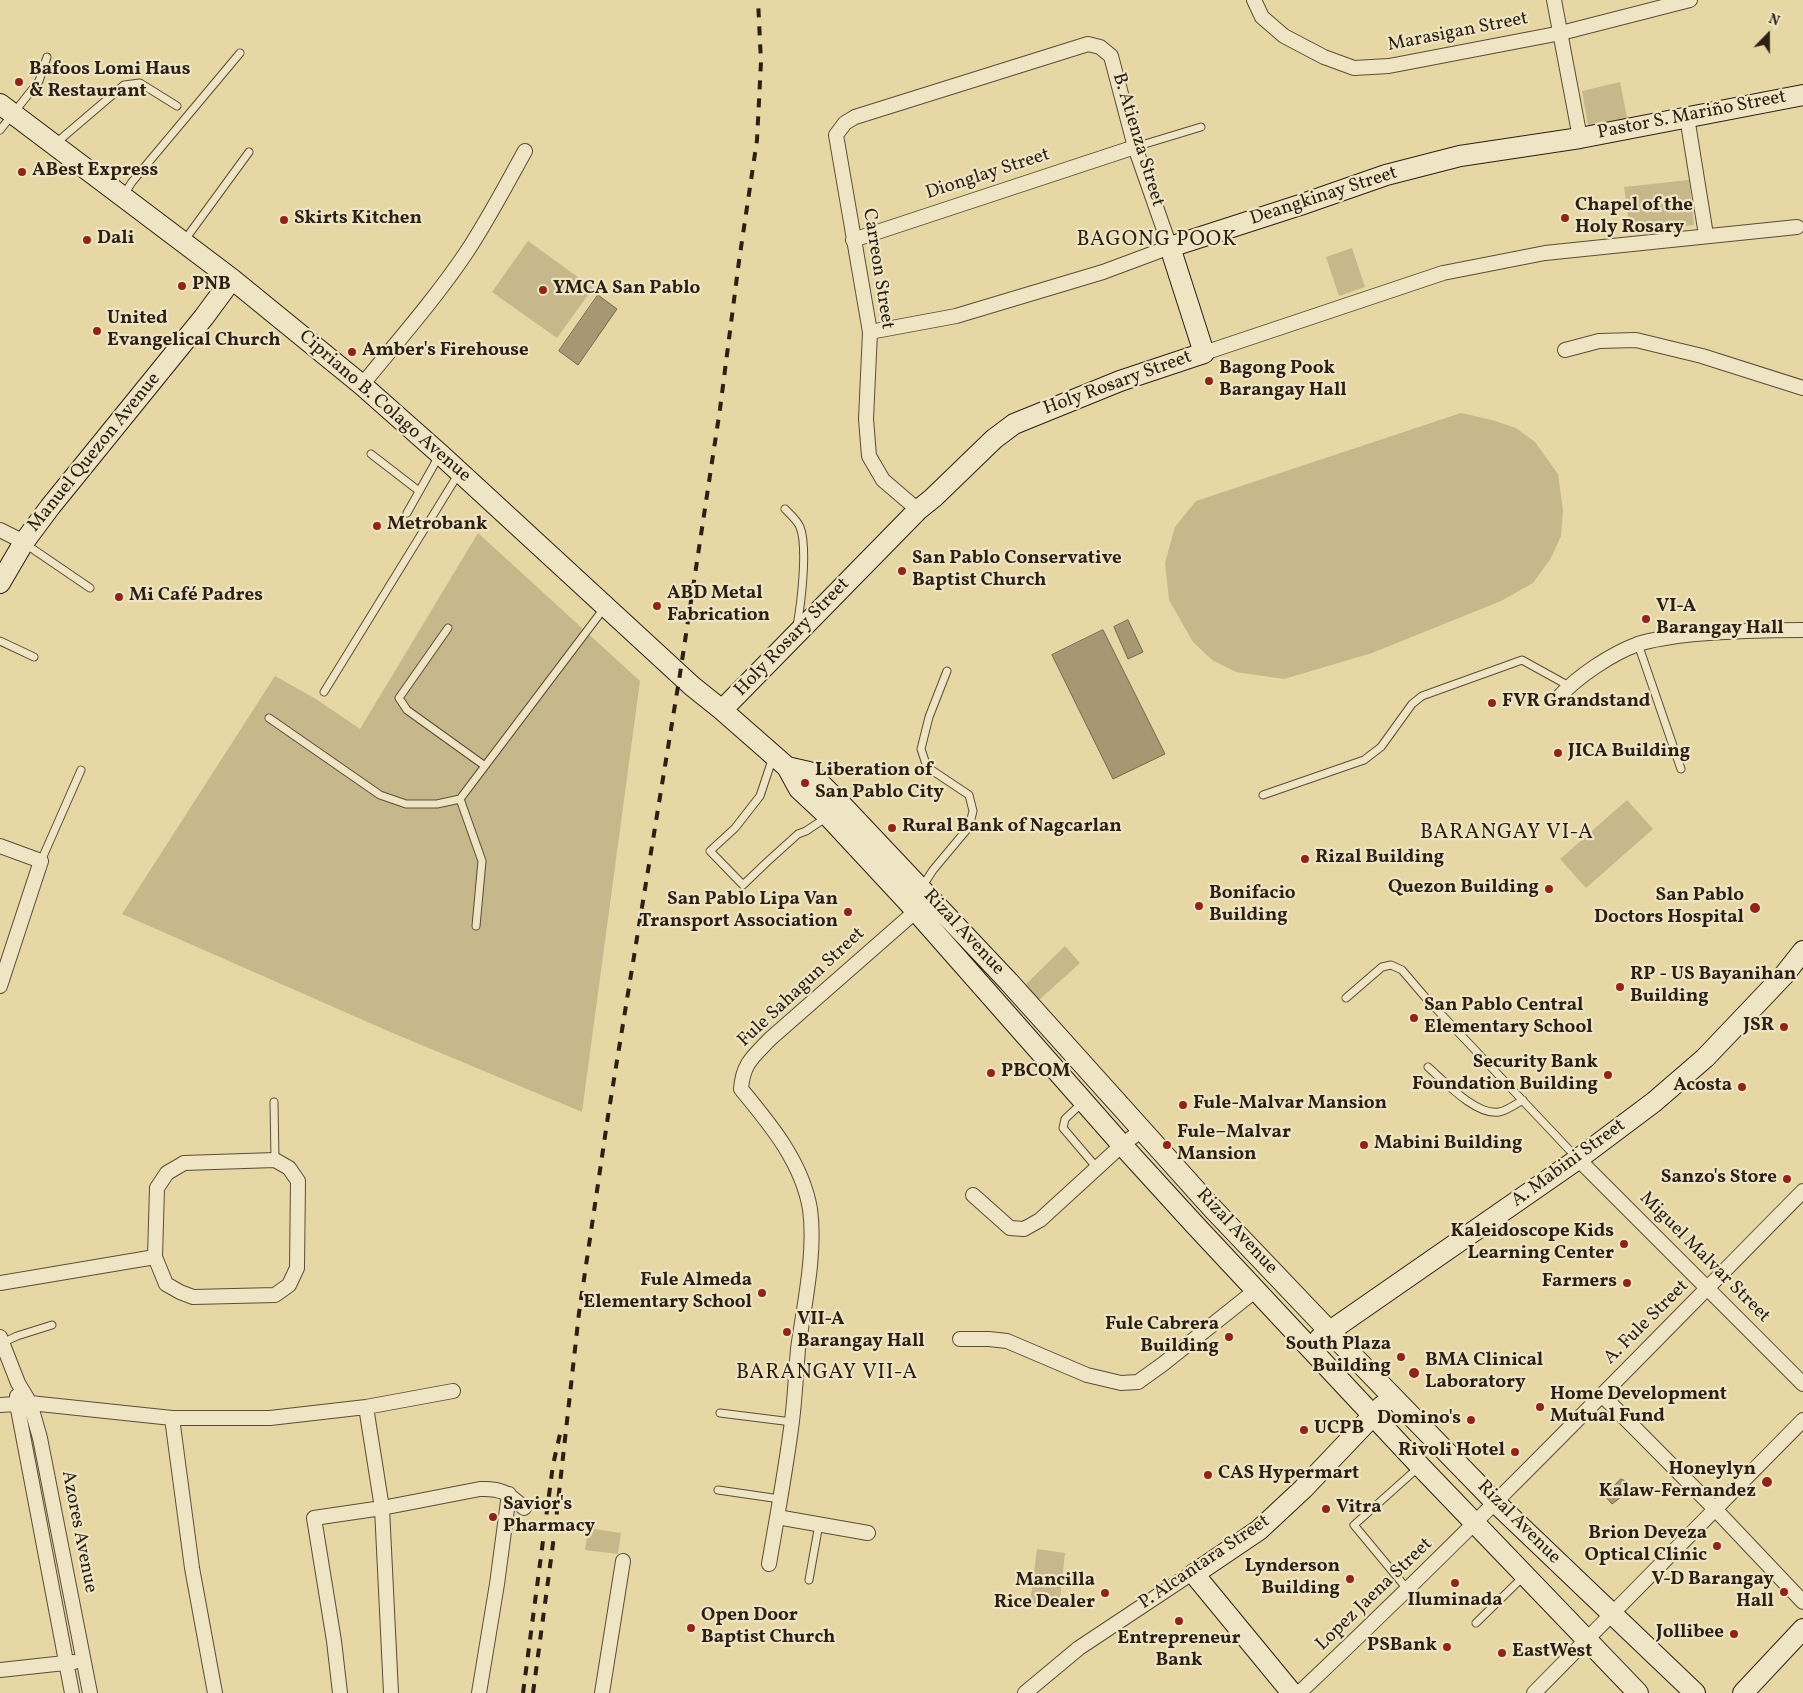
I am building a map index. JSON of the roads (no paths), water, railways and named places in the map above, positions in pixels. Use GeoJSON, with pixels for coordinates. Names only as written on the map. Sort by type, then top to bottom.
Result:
{"type":"FeatureCollection","features":[{"type":"Feature","properties":{"kind":"main road","name":"Pastor S. Mariño Street"},"geometry":{"type":"LineString","coordinates":[[1580,138],[1803,95]]}},
{"type":"Feature","properties":{"kind":"main road","name":"Cipriano B. Colago Avenue"},"geometry":{"type":"LineString","coordinates":[[7,109],[232,279],[362,385],[460,472],[680,674]]}},
{"type":"Feature","properties":{"kind":"main road","name":"Deangkinay Street"},"geometry":{"type":"LineString","coordinates":[[1170,247],[1386,175],[1460,156],[1580,138]]}},
{"type":"Feature","properties":{"kind":"main road","name":"B. Atienza Street"},"geometry":{"type":"LineString","coordinates":[[1170,247],[1204,353]]}},
{"type":"Feature","properties":{"kind":"main road","name":"Manuel Quezon Avenue"},"geometry":{"type":"LineString","coordinates":[[0,584],[24,542],[204,317],[232,279]]}},
{"type":"Feature","properties":{"kind":"main road","name":"Holy Rosary Street"},"geometry":{"type":"LineString","coordinates":[[722,710],[918,510],[994,439],[1014,424],[1120,381],[1204,353]]}},
{"type":"Feature","properties":{"kind":"main road","name":"Rizal Avenue"},"geometry":{"type":"LineString","coordinates":[[680,674],[780,761],[799,789],[835,811],[922,888],[1213,1209],[1330,1333],[1496,1503],[1694,1693]]}},
{"type":"Feature","properties":{"kind":"main road","name":"Rizal Avenue"},"geometry":{"type":"LineString","coordinates":[[835,811],[916,911],[1122,1145],[1420,1466],[1638,1693]]}},
{"type":"Feature","properties":{"kind":"main road","name":"A. Mabini Street"},"geometry":{"type":"LineString","coordinates":[[1308,1345],[1330,1333],[1578,1160],[1654,1102],[1705,1058],[1794,975],[1803,951]]}},
{"type":"Feature","properties":{"kind":"main road"},"geometry":{"type":"LineString","coordinates":[[991,997],[1009,982]]}},
{"type":"Feature","properties":{"kind":"main road"},"geometry":{"type":"LineString","coordinates":[[1059,1072],[1076,1057]]}},
{"type":"Feature","properties":{"kind":"main road"},"geometry":{"type":"LineString","coordinates":[[1195,1225],[1213,1209]]}},
{"type":"Feature","properties":{"kind":"main road","name":"P. Alcantara Street"},"geometry":{"type":"LineString","coordinates":[[1194,1574],[1259,1530],[1303,1489],[1372,1415],[1392,1397]]}},
{"type":"Feature","properties":{"kind":"main road"},"geometry":{"type":"LineString","coordinates":[[1194,1574],[1292,1693]]}},
{"type":"Feature","properties":{"kind":"main road"},"geometry":{"type":"LineString","coordinates":[[1743,1693],[1803,1629]]}},
{"type":"Feature","properties":{"kind":"street","name":"Marasigan Street"},"geometry":{"type":"LineString","coordinates":[[1254,0],[1262,17],[1284,36],[1324,57],[1354,68],[1389,66],[1561,33],[1690,0]]}},
{"type":"Feature","properties":{"kind":"street"},"geometry":{"type":"LineString","coordinates":[[1554,0],[1580,138]]}},
{"type":"Feature","properties":{"kind":"street","name":"Carreon Street"},"geometry":{"type":"LineString","coordinates":[[918,510],[883,480],[869,456],[866,419],[870,332],[836,135],[845,123],[854,117],[1088,44],[1100,47]]}},
{"type":"Feature","properties":{"kind":"street","name":"B. Atienza Street"},"geometry":{"type":"LineString","coordinates":[[1100,47],[1111,56],[1136,147],[1170,247]]}},
{"type":"Feature","properties":{"kind":"street"},"geometry":{"type":"LineString","coordinates":[[1687,117],[1706,235]]}},
{"type":"Feature","properties":{"kind":"street","name":"Dionglay Street"},"geometry":{"type":"LineString","coordinates":[[853,240],[1136,147]]}},
{"type":"Feature","properties":{"kind":"street"},"geometry":{"type":"LineString","coordinates":[[362,385],[441,288],[461,260],[492,211],[525,151]]}},
{"type":"Feature","properties":{"kind":"street","name":"Holy Rosary Street"},"geometry":{"type":"LineString","coordinates":[[1204,353],[1443,274],[1545,253],[1797,227]]}},
{"type":"Feature","properties":{"kind":"street","name":"Deangkinay Street"},"geometry":{"type":"LineString","coordinates":[[870,332],[956,316],[1103,272],[1170,247]]}},
{"type":"Feature","properties":{"kind":"street"},"geometry":{"type":"LineString","coordinates":[[1565,350],[1599,341],[1636,340],[1702,356],[1803,388]]}},
{"type":"Feature","properties":{"kind":"street"},"geometry":{"type":"LineString","coordinates":[[0,530],[24,542]]}},
{"type":"Feature","properties":{"kind":"street"},"geometry":{"type":"LineString","coordinates":[[1559,697],[1569,686],[1615,654],[1638,644],[1663,638],[1742,630],[1803,630]]}},
{"type":"Feature","properties":{"kind":"street"},"geometry":{"type":"LineString","coordinates":[[0,846],[40,861],[0,986]]}},
{"type":"Feature","properties":{"kind":"street"},"geometry":{"type":"LineString","coordinates":[[916,911],[922,888]]}},
{"type":"Feature","properties":{"kind":"street","name":"Fule Sahagun Street"},"geometry":{"type":"LineString","coordinates":[[770,1564],[792,1422],[798,1350],[812,1244],[810,1209],[802,1180],[785,1147],[768,1122],[741,1089],[742,1073],[749,1061],[770,1039],[916,911]]}},
{"type":"Feature","properties":{"kind":"street"},"geometry":{"type":"LineString","coordinates":[[973,1195],[1010,1228],[1024,1229],[1040,1220],[1098,1169],[1122,1145],[1142,1130]]}},
{"type":"Feature","properties":{"kind":"street"},"geometry":{"type":"LineString","coordinates":[[275,1160],[289,1168],[298,1181],[297,1268],[289,1285],[275,1294],[193,1297],[166,1284],[155,1257],[156,1188],[167,1173],[184,1163],[275,1160]]}},
{"type":"Feature","properties":{"kind":"street","name":"Miguel Malvar Street"},"geometry":{"type":"LineString","coordinates":[[1578,1160],[1709,1288],[1803,1384]]}},
{"type":"Feature","properties":{"kind":"street","name":"A. Fule Street"},"geometry":{"type":"LineString","coordinates":[[1496,1503],[1803,1191]]}},
{"type":"Feature","properties":{"kind":"street"},"geometry":{"type":"LineString","coordinates":[[0,1283],[155,1257]]}},
{"type":"Feature","properties":{"kind":"street"},"geometry":{"type":"LineString","coordinates":[[960,1339],[989,1338],[1007,1341],[1087,1375],[1121,1383],[1138,1382],[1256,1290]]}},
{"type":"Feature","properties":{"kind":"street","name":"Azores Avenue"},"geometry":{"type":"LineString","coordinates":[[1,1340],[18,1382],[24,1404],[72,1693]]}},
{"type":"Feature","properties":{"kind":"street"},"geometry":{"type":"LineString","coordinates":[[0,1405],[24,1404],[172,1418],[270,1418],[366,1407],[452,1392]]}},
{"type":"Feature","properties":{"kind":"street"},"geometry":{"type":"LineString","coordinates":[[1602,1395],[1803,1602]]}},
{"type":"Feature","properties":{"kind":"street","name":"Azores Avenue"},"geometry":{"type":"LineString","coordinates":[[24,1404],[40,1438],[90,1693]]}},
{"type":"Feature","properties":{"kind":"street"},"geometry":{"type":"LineString","coordinates":[[366,1407],[382,1508],[390,1693]]}},
{"type":"Feature","properties":{"kind":"street"},"geometry":{"type":"LineString","coordinates":[[172,1418],[192,1568],[215,1693]]}},
{"type":"Feature","properties":{"kind":"street"},"geometry":{"type":"LineString","coordinates":[[1534,1693],[1803,1420]]}},
{"type":"Feature","properties":{"kind":"street"},"geometry":{"type":"LineString","coordinates":[[340,1693],[334,1640],[314,1518],[382,1508],[480,1489],[495,1489],[509,1494],[524,1508]]}},
{"type":"Feature","properties":{"kind":"street"},"geometry":{"type":"LineString","coordinates":[[479,1693],[497,1584],[509,1494]]}},
{"type":"Feature","properties":{"kind":"street","name":"Lopez Jaena Street"},"geometry":{"type":"LineString","coordinates":[[1299,1693],[1408,1590],[1496,1503]]}},
{"type":"Feature","properties":{"kind":"street"},"geometry":{"type":"LineString","coordinates":[[777,1517],[868,1533]]}},
{"type":"Feature","properties":{"kind":"street"},"geometry":{"type":"LineString","coordinates":[[602,1693],[623,1561]]}},
{"type":"Feature","properties":{"kind":"street","name":"P. Alcantara Street"},"geometry":{"type":"LineString","coordinates":[[1025,1693],[1079,1648],[1186,1577],[1194,1574]]}},
{"type":"Feature","properties":{"kind":"street"},"geometry":{"type":"LineString","coordinates":[[0,1670],[85,1660]]}},
{"type":"Feature","properties":{"kind":"lane"},"geometry":{"type":"LineString","coordinates":[[123,196],[132,182],[240,53]]}},
{"type":"Feature","properties":{"kind":"lane"},"geometry":{"type":"LineString","coordinates":[[0,130],[7,109],[39,82],[47,57]]}},
{"type":"Feature","properties":{"kind":"lane"},"geometry":{"type":"LineString","coordinates":[[54,144],[124,85],[140,83],[177,106]]}},
{"type":"Feature","properties":{"kind":"lane"},"geometry":{"type":"LineString","coordinates":[[1136,147],[1201,127]]}},
{"type":"Feature","properties":{"kind":"lane"},"geometry":{"type":"LineString","coordinates":[[183,243],[249,152]]}},
{"type":"Feature","properties":{"kind":"lane"},"geometry":{"type":"LineString","coordinates":[[371,454],[419,491]]}},
{"type":"Feature","properties":{"kind":"lane"},"geometry":{"type":"LineString","coordinates":[[407,513],[440,454]]}},
{"type":"Feature","properties":{"kind":"lane"},"geometry":{"type":"LineString","coordinates":[[324,692],[460,472]]}},
{"type":"Feature","properties":{"kind":"lane"},"geometry":{"type":"LineString","coordinates":[[785,509],[799,525],[803,536],[803,566],[796,636]]}},
{"type":"Feature","properties":{"kind":"lane"},"geometry":{"type":"LineString","coordinates":[[24,542],[90,588]]}},
{"type":"Feature","properties":{"kind":"lane"},"geometry":{"type":"LineString","coordinates":[[269,718],[380,795],[406,804],[437,804],[460,799],[605,606]]}},
{"type":"Feature","properties":{"kind":"lane"},"geometry":{"type":"LineString","coordinates":[[448,628],[399,698],[407,710],[484,766]]}},
{"type":"Feature","properties":{"kind":"lane"},"geometry":{"type":"LineString","coordinates":[[0,641],[34,657]]}},
{"type":"Feature","properties":{"kind":"lane"},"geometry":{"type":"LineString","coordinates":[[1638,644],[1681,769]]}},
{"type":"Feature","properties":{"kind":"lane"},"geometry":{"type":"LineString","coordinates":[[1263,795],[1364,760],[1381,747],[1412,704],[1422,696],[1513,663],[1522,660],[1569,686]]}},
{"type":"Feature","properties":{"kind":"lane"},"geometry":{"type":"LineString","coordinates":[[922,888],[933,870],[969,827],[974,811],[970,795],[928,767],[921,749],[929,717],[948,671]]}},
{"type":"Feature","properties":{"kind":"lane"},"geometry":{"type":"LineString","coordinates":[[780,761],[760,796],[735,828],[710,851],[743,885],[798,834],[806,831],[835,811]]}},
{"type":"Feature","properties":{"kind":"lane"},"geometry":{"type":"LineString","coordinates":[[40,861],[81,770]]}},
{"type":"Feature","properties":{"kind":"lane"},"geometry":{"type":"LineString","coordinates":[[460,799],[482,861],[476,926]]}},
{"type":"Feature","properties":{"kind":"lane"},"geometry":{"type":"LineString","coordinates":[[1346,998],[1382,967],[1391,965],[1402,970],[1578,1160]]}},
{"type":"Feature","properties":{"kind":"lane"},"geometry":{"type":"LineString","coordinates":[[1428,1067],[1471,1104],[1483,1110],[1499,1112],[1523,1100]]}},
{"type":"Feature","properties":{"kind":"lane"},"geometry":{"type":"LineString","coordinates":[[274,1102],[275,1160]]}},
{"type":"Feature","properties":{"kind":"lane"},"geometry":{"type":"LineString","coordinates":[[1084,1102],[1064,1119],[1064,1128],[1098,1169]]}},
{"type":"Feature","properties":{"kind":"lane"},"geometry":{"type":"LineString","coordinates":[[1,1340],[52,1324]]}},
{"type":"Feature","properties":{"kind":"lane"},"geometry":{"type":"LineString","coordinates":[[720,1413],[792,1422]]}},
{"type":"Feature","properties":{"kind":"lane"},"geometry":{"type":"LineString","coordinates":[[1408,1590],[1354,1525],[1420,1466]]}},
{"type":"Feature","properties":{"kind":"lane"},"geometry":{"type":"LineString","coordinates":[[718,1490],[780,1499]]}},
{"type":"Feature","properties":{"kind":"lane"},"geometry":{"type":"LineString","coordinates":[[809,1580],[818,1524]]}},
{"type":"Feature","properties":{"kind":"lane"},"geometry":{"type":"LineString","coordinates":[[1476,1623],[1526,1575]]}},
{"type":"Feature","properties":{"kind":"railway"},"geometry":{"type":"LineString","coordinates":[[533,1693],[555,1529],[579,1313],[608,1116],[680,674],[720,409],[757,140],[761,62],[758,0]]}},
{"type":"Feature","properties":{"kind":"railway"},"geometry":{"type":"LineString","coordinates":[[523,1693],[553,1465],[560,1434]]}},
{"type":"Feature","properties":{"kind":"place","name":"Bafoos Lomi Haus & Restaurant"},"geometry":{"type":"Point","coordinates":[19,82]}},
{"type":"Feature","properties":{"kind":"place","name":"ABest Express"},"geometry":{"type":"Point","coordinates":[22,172]}},
{"type":"Feature","properties":{"kind":"place","name":"Chapel of the Holy Rosary"},"geometry":{"type":"Point","coordinates":[1565,218]}},
{"type":"Feature","properties":{"kind":"place","name":"Skirts Kitchen"},"geometry":{"type":"Point","coordinates":[284,220]}},
{"type":"Feature","properties":{"kind":"place","name":"Dali"},"geometry":{"type":"Point","coordinates":[87,240]}},
{"type":"Feature","properties":{"kind":"place","name":"PNB"},"geometry":{"type":"Point","coordinates":[182,286]}},
{"type":"Feature","properties":{"kind":"place","name":"YMCA San Pablo"},"geometry":{"type":"Point","coordinates":[543,290]}},
{"type":"Feature","properties":{"kind":"place","name":"United Evangelical Church"},"geometry":{"type":"Point","coordinates":[97,331]}},
{"type":"Feature","properties":{"kind":"place","name":"Amber's Firehouse"},"geometry":{"type":"Point","coordinates":[352,352]}},
{"type":"Feature","properties":{"kind":"place","name":"Bagong Pook Barangay Hall"},"geometry":{"type":"Point","coordinates":[1209,381]}},
{"type":"Feature","properties":{"kind":"place","name":"Metrobank"},"geometry":{"type":"Point","coordinates":[377,526]}},
{"type":"Feature","properties":{"kind":"place","name":"San Pablo Conservative Baptist Church"},"geometry":{"type":"Point","coordinates":[902,571]}},
{"type":"Feature","properties":{"kind":"place","name":"Mi Café Padres"},"geometry":{"type":"Point","coordinates":[119,597]}},
{"type":"Feature","properties":{"kind":"place","name":"ABD Metal Fabrication"},"geometry":{"type":"Point","coordinates":[657,606]}},
{"type":"Feature","properties":{"kind":"place","name":"VI-A Barangay Hall"},"geometry":{"type":"Point","coordinates":[1646,619]}},
{"type":"Feature","properties":{"kind":"place","name":"FVR Grandstand"},"geometry":{"type":"Point","coordinates":[1492,703]}},
{"type":"Feature","properties":{"kind":"place","name":"JICA Building"},"geometry":{"type":"Point","coordinates":[1558,753]}},
{"type":"Feature","properties":{"kind":"place","name":"Liberation of San Pablo City"},"geometry":{"type":"Point","coordinates":[805,783]}},
{"type":"Feature","properties":{"kind":"place","name":"Rural Bank of Nagcarlan"},"geometry":{"type":"Point","coordinates":[892,828]}},
{"type":"Feature","properties":{"kind":"place","name":"Rizal Building"},"geometry":{"type":"Point","coordinates":[1305,859]}},
{"type":"Feature","properties":{"kind":"place","name":"Quezon Building"},"geometry":{"type":"Point","coordinates":[1549,889]}},
{"type":"Feature","properties":{"kind":"place","name":"Bonifacio Building"},"geometry":{"type":"Point","coordinates":[1199,906]}},
{"type":"Feature","properties":{"kind":"place","name":"San Pablo Doctors Hospital"},"geometry":{"type":"Point","coordinates":[1755,908]}},
{"type":"Feature","properties":{"kind":"place","name":"San Pablo Lipa Van Transport Association"},"geometry":{"type":"Point","coordinates":[848,912]}},
{"type":"Feature","properties":{"kind":"place","name":"RP - US Bayanihan Building"},"geometry":{"type":"Point","coordinates":[1620,987]}},
{"type":"Feature","properties":{"kind":"place","name":"San Pablo Central Elementary School"},"geometry":{"type":"Point","coordinates":[1414,1018]}},
{"type":"Feature","properties":{"kind":"place","name":"JSR"},"geometry":{"type":"Point","coordinates":[1784,1027]}},
{"type":"Feature","properties":{"kind":"place","name":"PBCOM"},"geometry":{"type":"Point","coordinates":[991,1073]}},
{"type":"Feature","properties":{"kind":"place","name":"Security Bank Foundation Building"},"geometry":{"type":"Point","coordinates":[1608,1075]}},
{"type":"Feature","properties":{"kind":"place","name":"Acosta"},"geometry":{"type":"Point","coordinates":[1742,1087]}},
{"type":"Feature","properties":{"kind":"place","name":"Fule-Malvar Mansion"},"geometry":{"type":"Point","coordinates":[1183,1105]}},
{"type":"Feature","properties":{"kind":"place","name":"Fule–Malvar Mansion"},"geometry":{"type":"Point","coordinates":[1167,1145]}},
{"type":"Feature","properties":{"kind":"place","name":"Mabini Building"},"geometry":{"type":"Point","coordinates":[1364,1145]}},
{"type":"Feature","properties":{"kind":"place","name":"Sanzo's Store"},"geometry":{"type":"Point","coordinates":[1787,1179]}},
{"type":"Feature","properties":{"kind":"place","name":"Kaleidoscope Kids Learning Center"},"geometry":{"type":"Point","coordinates":[1624,1244]}},
{"type":"Feature","properties":{"kind":"place","name":"Farmers"},"geometry":{"type":"Point","coordinates":[1627,1283]}},
{"type":"Feature","properties":{"kind":"place","name":"Fule Almeda Elementary School"},"geometry":{"type":"Point","coordinates":[762,1293]}},
{"type":"Feature","properties":{"kind":"place","name":"VII-A Barangay Hall"},"geometry":{"type":"Point","coordinates":[787,1332]}},
{"type":"Feature","properties":{"kind":"place","name":"Fule Cabrera Building"},"geometry":{"type":"Point","coordinates":[1229,1337]}},
{"type":"Feature","properties":{"kind":"place","name":"South Plaza Building"},"geometry":{"type":"Point","coordinates":[1401,1357]}},
{"type":"Feature","properties":{"kind":"place","name":"BMA Clinical Laboratory"},"geometry":{"type":"Point","coordinates":[1414,1373]}},
{"type":"Feature","properties":{"kind":"place","name":"Home Development Mutual Fund"},"geometry":{"type":"Point","coordinates":[1540,1407]}},
{"type":"Feature","properties":{"kind":"place","name":"Domino's"},"geometry":{"type":"Point","coordinates":[1471,1420]}},
{"type":"Feature","properties":{"kind":"place","name":"UCPB"},"geometry":{"type":"Point","coordinates":[1304,1430]}},
{"type":"Feature","properties":{"kind":"place","name":"Rivoli Hotel"},"geometry":{"type":"Point","coordinates":[1515,1452]}},
{"type":"Feature","properties":{"kind":"place","name":"CAS Hypermart"},"geometry":{"type":"Point","coordinates":[1208,1475]}},
{"type":"Feature","properties":{"kind":"place","name":"Honeylyn Kalaw-Fernandez"},"geometry":{"type":"Point","coordinates":[1767,1482]}},
{"type":"Feature","properties":{"kind":"place","name":"Vitra"},"geometry":{"type":"Point","coordinates":[1326,1509]}},
{"type":"Feature","properties":{"kind":"place","name":"Savior's Pharmacy"},"geometry":{"type":"Point","coordinates":[493,1517]}},
{"type":"Feature","properties":{"kind":"place","name":"Brion Deveza Optical Clinic"},"geometry":{"type":"Point","coordinates":[1717,1546]}},
{"type":"Feature","properties":{"kind":"place","name":"Lynderson Building"},"geometry":{"type":"Point","coordinates":[1350,1579]}},
{"type":"Feature","properties":{"kind":"place","name":"Iluminada"},"geometry":{"type":"Point","coordinates":[1455,1583]}},
{"type":"Feature","properties":{"kind":"place","name":"V-D Barangay Hall"},"geometry":{"type":"Point","coordinates":[1784,1592]}},
{"type":"Feature","properties":{"kind":"place","name":"Mancilla Rice Dealer"},"geometry":{"type":"Point","coordinates":[1105,1593]}},
{"type":"Feature","properties":{"kind":"place","name":"Entrepreneur Bank"},"geometry":{"type":"Point","coordinates":[1179,1621]}},
{"type":"Feature","properties":{"kind":"place","name":"Open Door Baptist Church"},"geometry":{"type":"Point","coordinates":[691,1628]}},
{"type":"Feature","properties":{"kind":"place","name":"Jollibee"},"geometry":{"type":"Point","coordinates":[1734,1634]}},
{"type":"Feature","properties":{"kind":"place","name":"PSBank"},"geometry":{"type":"Point","coordinates":[1447,1647]}},
{"type":"Feature","properties":{"kind":"place","name":"EastWest"},"geometry":{"type":"Point","coordinates":[1502,1653]}},
{"type":"Feature","properties":{"kind":"district","name":"BAGONG POOK"},"geometry":{"type":"Point","coordinates":[1157,241]}},
{"type":"Feature","properties":{"kind":"district","name":"BARANGAY VI-A"},"geometry":{"type":"Point","coordinates":[1507,834]}},
{"type":"Feature","properties":{"kind":"district","name":"BARANGAY VII-A"},"geometry":{"type":"Point","coordinates":[827,1374]}}]}
